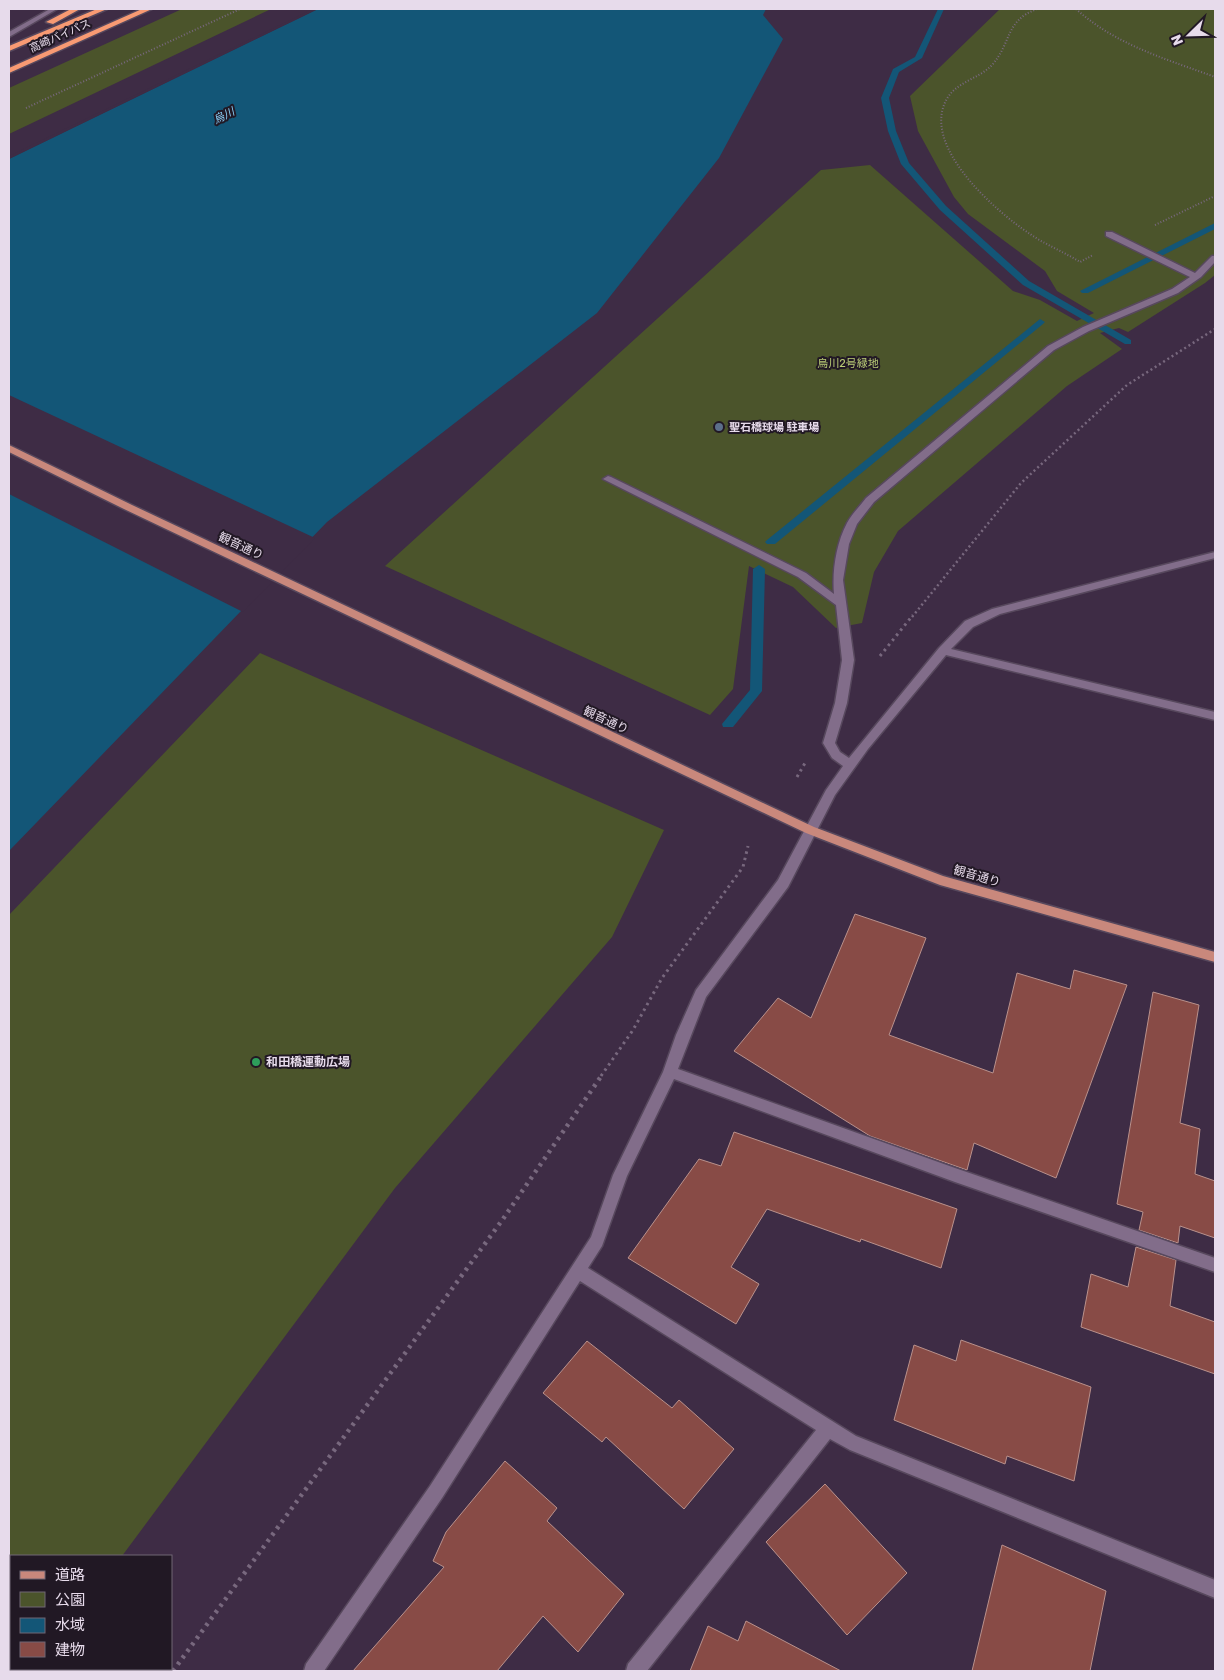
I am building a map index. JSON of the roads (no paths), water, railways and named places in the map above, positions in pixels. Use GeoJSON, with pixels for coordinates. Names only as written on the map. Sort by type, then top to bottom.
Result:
{"type":"FeatureCollection","features":[{"type":"Feature","properties":{"kind":"highway"},"geometry":{"type":"LineString","coordinates":[[9,49],[45,24],[76,9]]}},
{"type":"Feature","properties":{"kind":"highway","name":"高崎バイパス"},"geometry":{"type":"LineString","coordinates":[[9,49],[103,9]]}},
{"type":"Feature","properties":{"kind":"highway","name":"高崎バイパス"},"geometry":{"type":"LineString","coordinates":[[9,72],[148,9]]}},
{"type":"Feature","properties":{"kind":"main road","name":"観音通り"},"geometry":{"type":"LineString","coordinates":[[9,448],[128,508],[749,803],[810,830],[940,880],[1215,957]]}},
{"type":"Feature","properties":{"kind":"street"},"geometry":{"type":"LineString","coordinates":[[9,35],[54,9]]}},
{"type":"Feature","properties":{"kind":"street"},"geometry":{"type":"LineString","coordinates":[[1109,234],[1195,276]]}},
{"type":"Feature","properties":{"kind":"street"},"geometry":{"type":"LineString","coordinates":[[851,765],[836,755],[829,743],[841,703],[848,660],[838,580],[844,544],[852,523],[870,500],[1051,348],[1086,329],[1175,291],[1215,258]]}},
{"type":"Feature","properties":{"kind":"street"},"geometry":{"type":"LineString","coordinates":[[608,479],[802,575],[841,604]]}},
{"type":"Feature","properties":{"kind":"street"},"geometry":{"type":"LineString","coordinates":[[313,1671],[436,1492],[597,1241],[620,1175],[670,1072],[683,1035],[701,994],[782,883],[830,793],[864,746],[943,651],[969,624],[996,611],[1215,555]]}},
{"type":"Feature","properties":{"kind":"street"},"geometry":{"type":"LineString","coordinates":[[943,651],[1215,716]]}},
{"type":"Feature","properties":{"kind":"street"},"geometry":{"type":"LineString","coordinates":[[670,1072],[946,1172],[1215,1265]]}},
{"type":"Feature","properties":{"kind":"street"},"geometry":{"type":"LineString","coordinates":[[579,1271],[827,1430],[859,1446],[1215,1589]]}},
{"type":"Feature","properties":{"kind":"street"},"geometry":{"type":"LineString","coordinates":[[635,1671],[827,1430]]}},
{"type":"Feature","properties":{"kind":"water","name":"烏川"},"geometry":{"type":"Polygon","coordinates":[[[318,9],[766,9],[763,15],[783,39],[719,158],[597,313],[327,522],[9,851],[9,159],[318,9]]]}},
{"type":"Feature","properties":{"kind":"waterway"},"geometry":{"type":"LineString","coordinates":[[941,9],[918,58],[896,71],[885,98],[892,131],[905,164],[943,208],[1026,283],[1128,342]]}},
{"type":"Feature","properties":{"kind":"waterway"},"geometry":{"type":"LineString","coordinates":[[1085,291],[1215,226]]}},
{"type":"Feature","properties":{"kind":"waterway"},"geometry":{"type":"LineString","coordinates":[[771,542],[1040,322]]}},
{"type":"Feature","properties":{"kind":"waterway"},"geometry":{"type":"LineString","coordinates":[[728,724],[756,691],[759,569]]}},
{"type":"Feature","properties":{"kind":"place","name":"聖石橋球場 駐車場"},"geometry":{"type":"Point","coordinates":[719,427]}},
{"type":"Feature","properties":{"kind":"place","name":"和田橋運動広場"},"geometry":{"type":"Point","coordinates":[256,1062]}},
{"type":"Feature","properties":{"kind":"park label","name":"烏川2号緑地"},"geometry":{"type":"Point","coordinates":[848,363]}}]}
